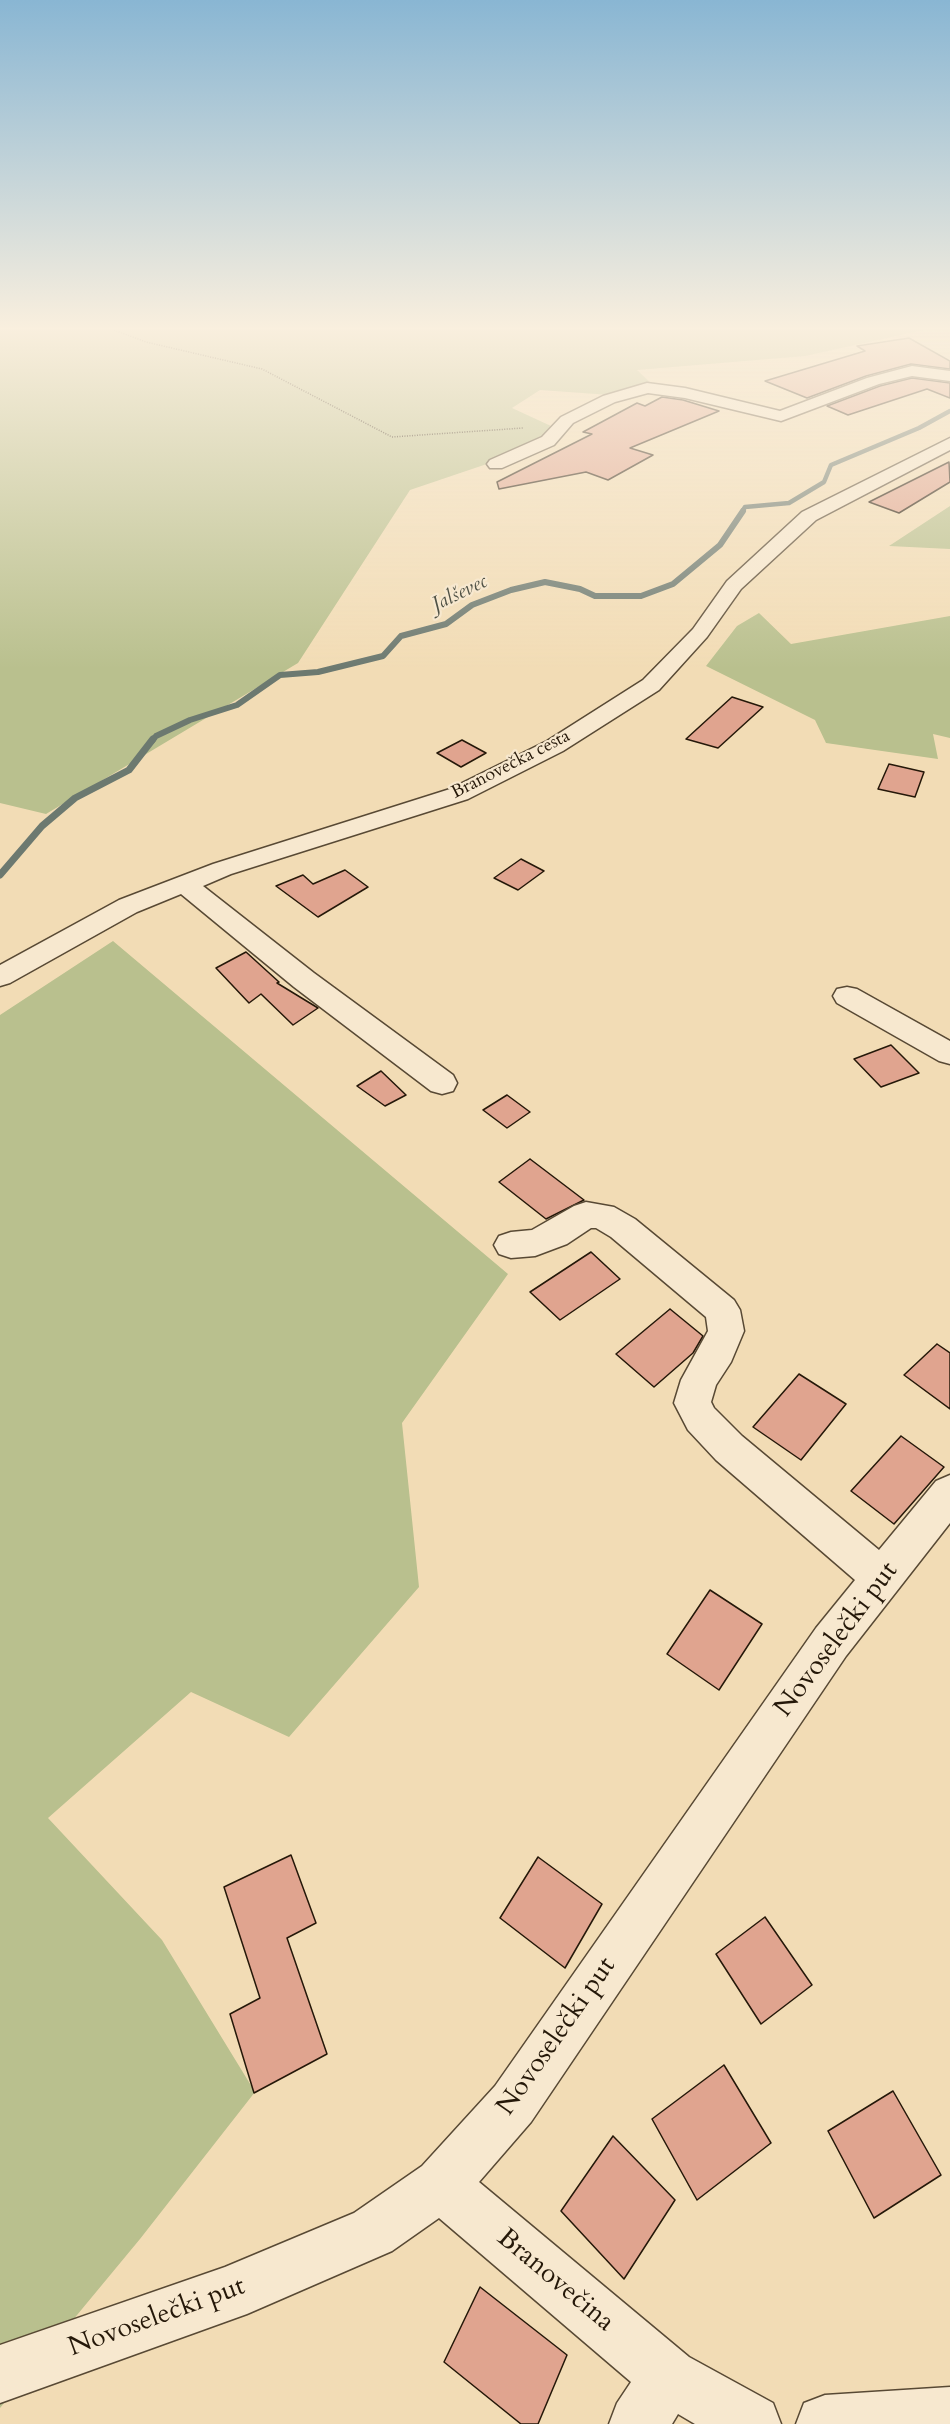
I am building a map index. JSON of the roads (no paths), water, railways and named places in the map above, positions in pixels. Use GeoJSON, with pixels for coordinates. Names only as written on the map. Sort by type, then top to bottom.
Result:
{"type":"FeatureCollection","features":[{"type":"Feature","properties":{"kind":"street"},"geometry":{"type":"LineString","coordinates":[[496,464],[543,443]]}},
{"type":"Feature","properties":{"kind":"street","name":"Branovečka cesta"},"geometry":{"type":"LineString","coordinates":[[0,977],[128,906],[222,869],[459,794],[555,746],[651,685],[700,633],[734,585],[809,516],[950,443]]}},
{"type":"Feature","properties":{"kind":"street","name":"Branovečka cesta"},"geometry":{"type":"LineString","coordinates":[[921,458],[950,455]]}},
{"type":"Feature","properties":{"kind":"street"},"geometry":{"type":"LineString","coordinates":[[185,884],[295,973],[442,1083]]}},
{"type":"Feature","properties":{"kind":"street"},"geometry":{"type":"LineString","coordinates":[[847,996],[950,1054]]}},
{"type":"Feature","properties":{"kind":"street"},"geometry":{"type":"LineString","coordinates":[[511,1245],[535,1243],[555,1235],[586,1215],[602,1216],[622,1228],[722,1310],[726,1331],[718,1351],[699,1380],[692,1403],[701,1419],[729,1448],[882,1578]]}},
{"type":"Feature","properties":{"kind":"street","name":"Novoselečki put"},"geometry":{"type":"LineString","coordinates":[[0,2374],[227,2294],[342,2246],[373,2232],[441,2185],[513,2104],[831,1642],[950,1494]]}},
{"type":"Feature","properties":{"kind":"street","name":"Branovečina"},"geometry":{"type":"LineString","coordinates":[[441,2185],[669,2376],[752,2424]]}},
{"type":"Feature","properties":{"kind":"street"},"geometry":{"type":"LineString","coordinates":[[638,2424],[669,2376]]}},
{"type":"Feature","properties":{"kind":"street"},"geometry":{"type":"LineString","coordinates":[[825,2424],[950,2416]]}},
{"type":"Feature","properties":{"kind":"waterway","name":"Jalševec"},"geometry":{"type":"LineString","coordinates":[[742,512],[745,507],[789,503],[824,482],[831,465],[883,443]]}},
{"type":"Feature","properties":{"kind":"waterway","name":"Jalševec"},"geometry":{"type":"LineString","coordinates":[[152,741],[156,736],[190,720],[237,705],[280,675],[318,672],[383,656],[401,636],[446,624],[472,605],[511,590],[545,582],[580,589],[595,596],[641,596],[673,584],[720,545],[743,511]]}},
{"type":"Feature","properties":{"kind":"waterway","name":"Jalševec"},"geometry":{"type":"LineString","coordinates":[[0,875],[42,826],[75,798],[129,770],[153,739]]}}]}
